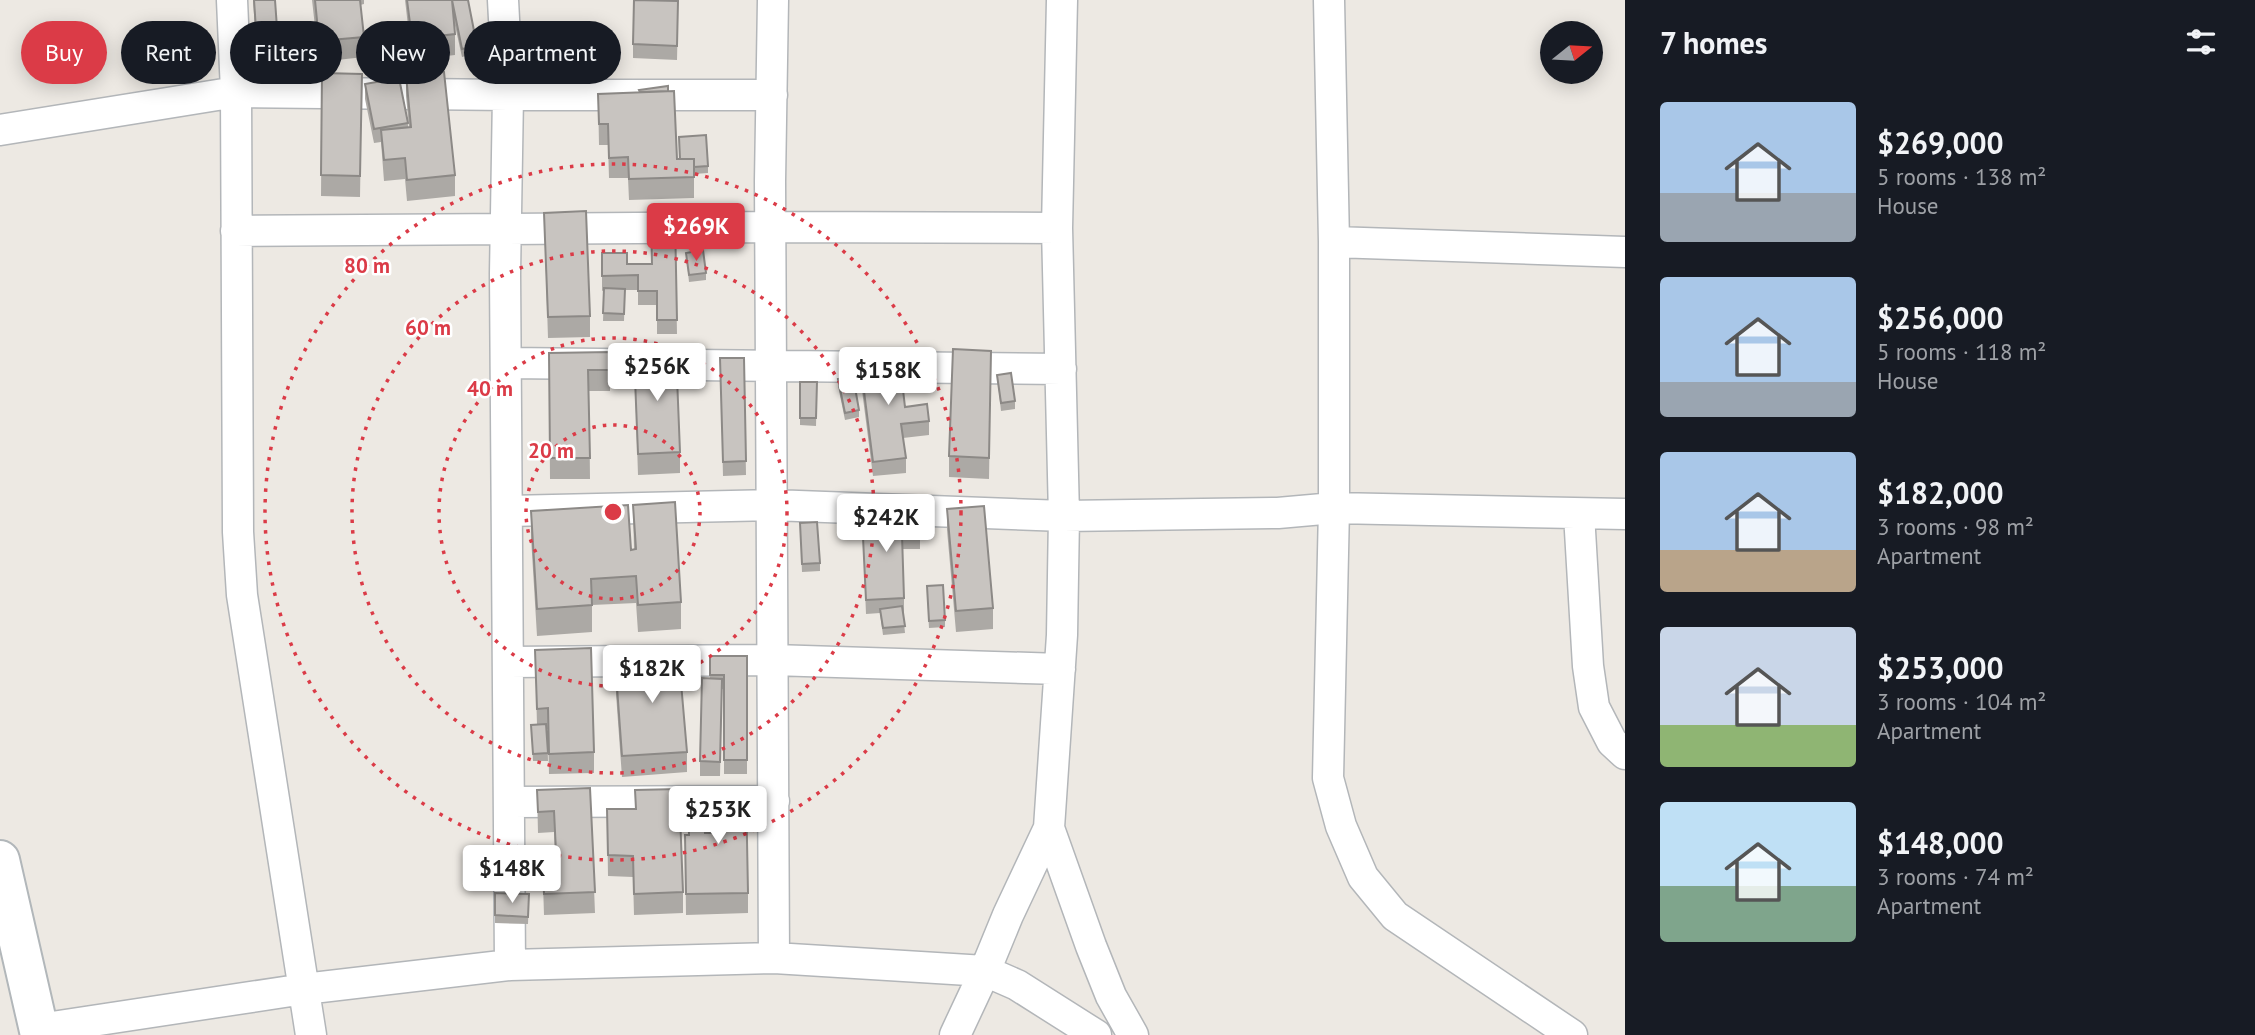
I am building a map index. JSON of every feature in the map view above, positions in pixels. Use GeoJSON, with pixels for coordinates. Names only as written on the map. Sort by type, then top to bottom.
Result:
{"type":"FeatureCollection","features":[{"type":"Feature","properties":{"kind":"street"},"geometry":{"type":"LineString","coordinates":[[232,0],[236,92],[238,532],[242,594],[311,1035]]}},
{"type":"Feature","properties":{"kind":"street"},"geometry":{"type":"LineString","coordinates":[[503,0],[509,95],[506,230],[510,965]]}},
{"type":"Feature","properties":{"kind":"street"},"geometry":{"type":"LineString","coordinates":[[774,0],[770,227],[774,958]]}},
{"type":"Feature","properties":{"kind":"street"},"geometry":{"type":"LineString","coordinates":[[955,1035],[1049,828],[1060,669],[1064,516],[1057,228],[1062,0]]}},
{"type":"Feature","properties":{"kind":"street"},"geometry":{"type":"LineString","coordinates":[[1329,0],[1334,242],[1334,508],[1328,778],[1340,826],[1363,877],[1395,916],[1572,1035]]}},
{"type":"Feature","properties":{"kind":"street"},"geometry":{"type":"LineString","coordinates":[[0,130],[236,92],[772,95]]}},
{"type":"Feature","properties":{"kind":"street"},"geometry":{"type":"LineString","coordinates":[[236,231],[1057,228]]}},
{"type":"Feature","properties":{"kind":"street"},"geometry":{"type":"LineString","coordinates":[[1334,242],[1625,252]]}},
{"type":"Feature","properties":{"kind":"street"},"geometry":{"type":"LineString","coordinates":[[507,363],[1061,369]]}},
{"type":"Feature","properties":{"kind":"street"},"geometry":{"type":"LineString","coordinates":[[508,511],[772,505],[1064,516],[1278,513],[1334,508],[1625,514]]}},
{"type":"Feature","properties":{"kind":"street"},"geometry":{"type":"LineString","coordinates":[[1579,514],[1588,666],[1594,707],[1612,742],[1625,754]]}},
{"type":"Feature","properties":{"kind":"street"},"geometry":{"type":"LineString","coordinates":[[509,662],[773,660],[1060,669]]}},
{"type":"Feature","properties":{"kind":"street"},"geometry":{"type":"LineString","coordinates":[[509,802],[774,801]]}},
{"type":"Feature","properties":{"kind":"street"},"geometry":{"type":"LineString","coordinates":[[1049,828],[1111,996],[1133,1035]]}},
{"type":"Feature","properties":{"kind":"street"},"geometry":{"type":"LineString","coordinates":[[0,860],[39,1032],[304,989],[510,965],[774,958],[985,971],[1017,985],[1096,1035]]}},
{"type":"Feature","properties":{"kind":"building"},"geometry":{"type":"Polygon","coordinates":[[[254,0],[275,0],[276,21],[255,21],[254,0]]]}},
{"type":"Feature","properties":{"kind":"building"},"geometry":{"type":"Polygon","coordinates":[[[315,0],[360,0],[362,21],[356,21],[356,38],[342,39],[342,21],[317,21],[315,0]]]}},
{"type":"Feature","properties":{"kind":"building"},"geometry":{"type":"Polygon","coordinates":[[[407,0],[452,0],[455,34],[450,35],[450,21],[410,21],[407,0]]]}},
{"type":"Feature","properties":{"kind":"building"},"geometry":{"type":"Polygon","coordinates":[[[452,0],[468,0],[472,21],[464,21],[462,49],[452,0]]]}},
{"type":"Feature","properties":{"kind":"building"},"geometry":{"type":"Polygon","coordinates":[[[634,0],[678,1],[677,46],[633,44],[634,0]]]}},
{"type":"Feature","properties":{"kind":"building"},"geometry":{"type":"Polygon","coordinates":[[[342,74],[356,74],[356,84],[362,84],[360,176],[321,175],[322,84],[342,84],[342,74]]]}},
{"type":"Feature","properties":{"kind":"building"},"geometry":{"type":"Polygon","coordinates":[[[365,84],[400,84],[408,123],[374,129],[365,84]]]}},
{"type":"Feature","properties":{"kind":"building"},"geometry":{"type":"Polygon","coordinates":[[[407,84],[445,84],[455,175],[407,180],[405,158],[384,160],[381,130],[411,127],[407,84]]]}},
{"type":"Feature","properties":{"kind":"building"},"geometry":{"type":"Polygon","coordinates":[[[668,86],[668,91],[639,90],[668,86]]]}},
{"type":"Feature","properties":{"kind":"building"},"geometry":{"type":"Polygon","coordinates":[[[674,91],[677,159],[694,159],[694,177],[629,179],[628,157],[609,158],[608,124],[599,124],[598,94],[674,91]]]}},
{"type":"Feature","properties":{"kind":"building"},"geometry":{"type":"Polygon","coordinates":[[[706,135],[708,166],[694,167],[694,159],[680,159],[679,137],[706,135]]]}},
{"type":"Feature","properties":{"kind":"building"},"geometry":{"type":"Polygon","coordinates":[[[586,211],[590,316],[548,317],[544,213],[586,211]]]}},
{"type":"Feature","properties":{"kind":"building"},"geometry":{"type":"Polygon","coordinates":[[[651,219],[675,219],[677,320],[657,320],[657,291],[638,291],[638,275],[602,276],[602,253],[627,253],[627,264],[652,264],[651,219]]]}},
{"type":"Feature","properties":{"kind":"building"},"geometry":{"type":"Polygon","coordinates":[[[703,250],[706,273],[689,275],[686,253],[703,250]]]}},
{"type":"Feature","properties":{"kind":"building"},"geometry":{"type":"Polygon","coordinates":[[[604,288],[625,289],[624,314],[603,313],[604,288]]]}},
{"type":"Feature","properties":{"kind":"building"},"geometry":{"type":"Polygon","coordinates":[[[953,349],[991,351],[989,458],[949,456],[953,349]]]}},
{"type":"Feature","properties":{"kind":"building"},"geometry":{"type":"Polygon","coordinates":[[[610,352],[610,370],[588,370],[590,458],[550,458],[549,353],[610,352]]]}},
{"type":"Feature","properties":{"kind":"building"},"geometry":{"type":"Polygon","coordinates":[[[676,352],[680,452],[638,454],[634,353],[676,352]]]}},
{"type":"Feature","properties":{"kind":"building"},"geometry":{"type":"Polygon","coordinates":[[[899,355],[905,407],[927,404],[929,421],[901,424],[906,458],[873,462],[860,360],[899,355]]]}},
{"type":"Feature","properties":{"kind":"building"},"geometry":{"type":"Polygon","coordinates":[[[720,358],[744,358],[746,461],[723,462],[720,358]]]}},
{"type":"Feature","properties":{"kind":"building"},"geometry":{"type":"Polygon","coordinates":[[[1011,373],[1015,401],[1001,403],[997,375],[1011,373]]]}},
{"type":"Feature","properties":{"kind":"building"},"geometry":{"type":"Polygon","coordinates":[[[853,376],[859,410],[845,413],[838,379],[853,376]]]}},
{"type":"Feature","properties":{"kind":"building"},"geometry":{"type":"Polygon","coordinates":[[[800,382],[817,382],[816,418],[800,418],[800,382]]]}},
{"type":"Feature","properties":{"kind":"building"},"geometry":{"type":"Polygon","coordinates":[[[675,502],[681,602],[638,605],[636,576],[591,579],[592,605],[537,609],[531,511],[628,505],[631,550],[636,549],[633,505],[675,502]]]}},
{"type":"Feature","properties":{"kind":"building"},"geometry":{"type":"Polygon","coordinates":[[[984,506],[993,608],[956,611],[947,509],[984,506]]]}},
{"type":"Feature","properties":{"kind":"building"},"geometry":{"type":"Polygon","coordinates":[[[918,514],[920,534],[902,535],[904,598],[866,600],[862,516],[918,514]]]}},
{"type":"Feature","properties":{"kind":"building"},"geometry":{"type":"Polygon","coordinates":[[[817,522],[820,563],[802,564],[800,523],[817,522]]]}},
{"type":"Feature","properties":{"kind":"building"},"geometry":{"type":"Polygon","coordinates":[[[943,585],[945,620],[929,621],[927,586],[943,585]]]}},
{"type":"Feature","properties":{"kind":"building"},"geometry":{"type":"Polygon","coordinates":[[[902,606],[905,626],[883,628],[880,609],[902,606]]]}},
{"type":"Feature","properties":{"kind":"building"},"geometry":{"type":"Polygon","coordinates":[[[591,648],[594,752],[549,754],[548,708],[537,709],[535,650],[591,648]]]}},
{"type":"Feature","properties":{"kind":"building"},"geometry":{"type":"Polygon","coordinates":[[[678,648],[687,752],[622,756],[616,673],[638,672],[636,651],[678,648]]]}},
{"type":"Feature","properties":{"kind":"building"},"geometry":{"type":"Polygon","coordinates":[[[710,656],[747,656],[747,760],[724,760],[724,675],[710,675],[710,656]]]}},
{"type":"Feature","properties":{"kind":"building"},"geometry":{"type":"Polygon","coordinates":[[[702,678],[722,679],[720,762],[700,761],[702,678]]]}},
{"type":"Feature","properties":{"kind":"building"},"geometry":{"type":"Polygon","coordinates":[[[546,724],[548,753],[533,754],[531,725],[546,724]]]}},
{"type":"Feature","properties":{"kind":"building"},"geometry":{"type":"Polygon","coordinates":[[[590,788],[595,892],[544,894],[542,852],[556,852],[554,811],[538,812],[537,790],[590,788]]]}},
{"type":"Feature","properties":{"kind":"building"},"geometry":{"type":"Polygon","coordinates":[[[746,788],[748,893],[686,894],[685,835],[689,835],[688,790],[704,790],[705,833],[720,833],[718,789],[746,788]]]}},
{"type":"Feature","properties":{"kind":"building"},"geometry":{"type":"Polygon","coordinates":[[[679,789],[683,892],[634,894],[633,856],[608,855],[607,809],[636,809],[635,790],[679,789]]]}},
{"type":"Feature","properties":{"kind":"building"},"geometry":{"type":"Polygon","coordinates":[[[495,893],[529,894],[528,917],[495,915],[495,893]]]}}]}
